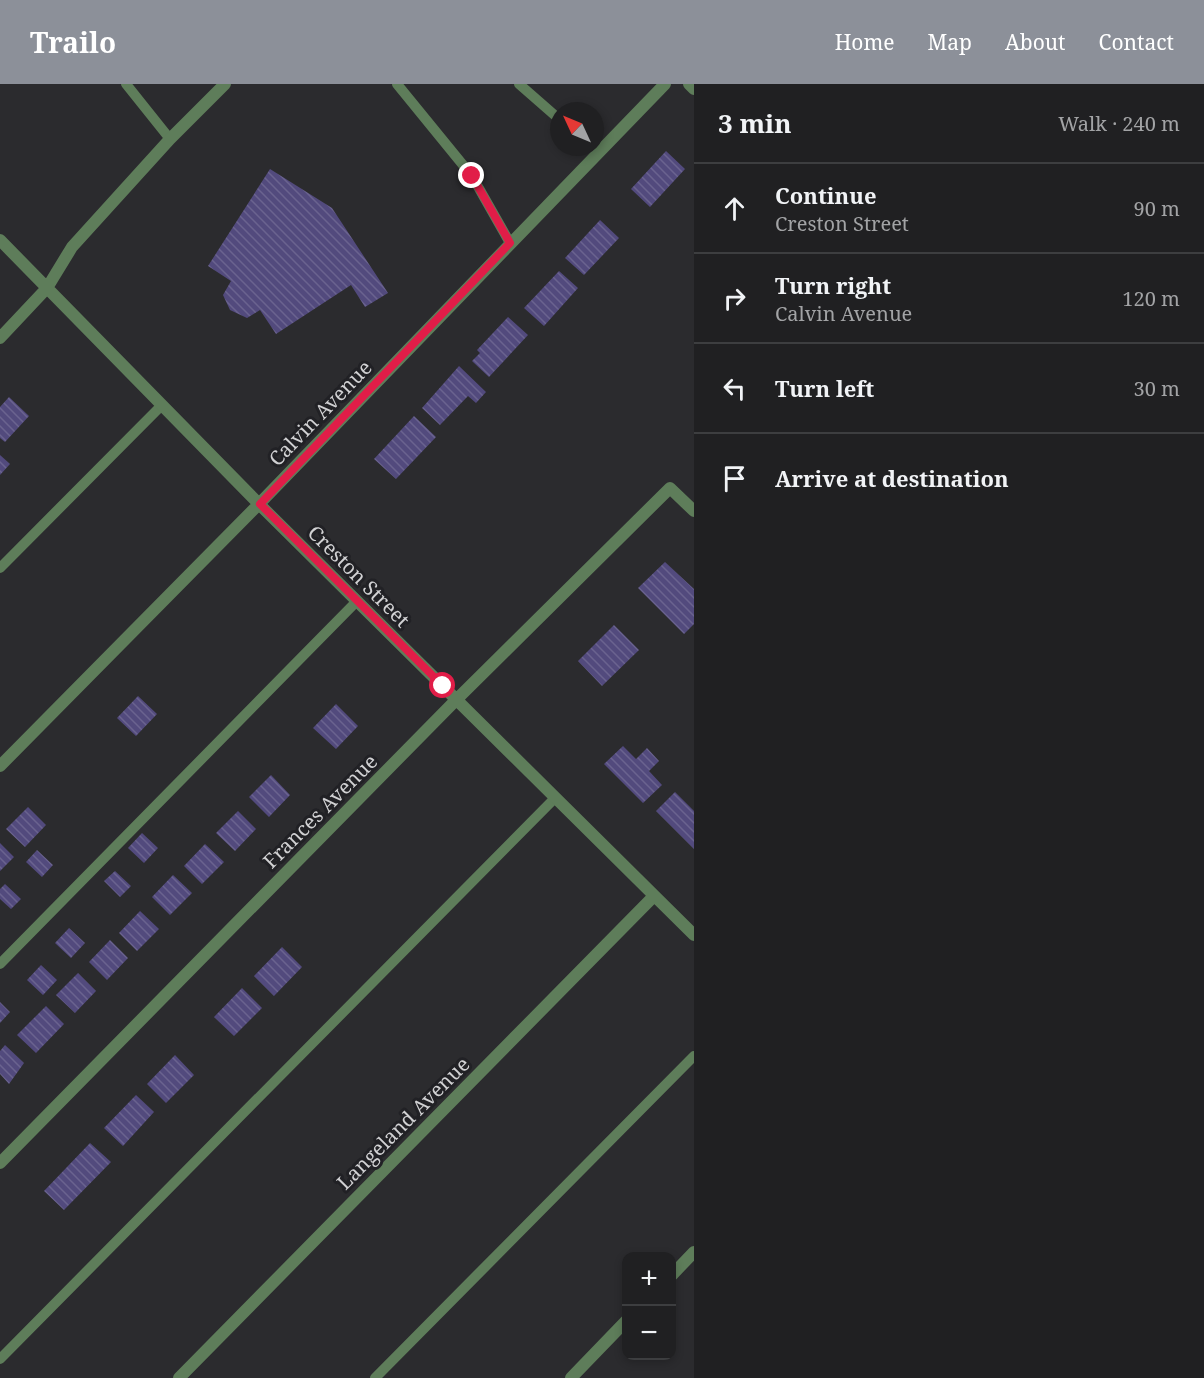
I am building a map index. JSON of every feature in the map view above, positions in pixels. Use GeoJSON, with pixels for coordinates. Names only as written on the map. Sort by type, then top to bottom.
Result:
{"type":"FeatureCollection","features":[{"type":"Feature","properties":{"kind":"street"},"geometry":{"type":"LineString","coordinates":[[0,338],[47,288],[72,247],[170,138],[225,84]]}},
{"type":"Feature","properties":{"kind":"street","name":"Calvin Avenue"},"geometry":{"type":"LineString","coordinates":[[604,142],[665,84]]}},
{"type":"Feature","properties":{"kind":"street"},"geometry":{"type":"LineString","coordinates":[[689,84],[694,89]]}},
{"type":"Feature","properties":{"kind":"street","name":"Calvin Avenue"},"geometry":{"type":"LineString","coordinates":[[0,766],[260,504],[510,243],[589,156]]}},
{"type":"Feature","properties":{"kind":"street","name":"Creston Street"},"geometry":{"type":"LineString","coordinates":[[0,240],[260,504],[694,935]]}},
{"type":"Feature","properties":{"kind":"street","name":"Frances Avenue"},"geometry":{"type":"LineString","coordinates":[[0,1163],[456,700],[670,488],[694,511]]}},
{"type":"Feature","properties":{"kind":"street","name":"Langeland Avenue"},"geometry":{"type":"LineString","coordinates":[[179,1378],[654,896]]}},
{"type":"Feature","properties":{"kind":"street"},"geometry":{"type":"LineString","coordinates":[[676,1271],[694,1252]]}},
{"type":"Feature","properties":{"kind":"street"},"geometry":{"type":"LineString","coordinates":[[571,1378],[622,1327]]}},
{"type":"Feature","properties":{"kind":"lane"},"geometry":{"type":"LineString","coordinates":[[126,84],[170,138]]}},
{"type":"Feature","properties":{"kind":"lane"},"geometry":{"type":"LineString","coordinates":[[397,84],[472,176],[510,243]]}},
{"type":"Feature","properties":{"kind":"lane"},"geometry":{"type":"LineString","coordinates":[[519,84],[550,111]]}},
{"type":"Feature","properties":{"kind":"lane"},"geometry":{"type":"LineString","coordinates":[[0,568],[162,405]]}},
{"type":"Feature","properties":{"kind":"lane"},"geometry":{"type":"LineString","coordinates":[[0,964],[357,601]]}},
{"type":"Feature","properties":{"kind":"lane"},"geometry":{"type":"LineString","coordinates":[[0,1359],[555,798]]}},
{"type":"Feature","properties":{"kind":"lane"},"geometry":{"type":"LineString","coordinates":[[375,1378],[694,1056]]}},
{"type":"Feature","properties":{"kind":"building"},"geometry":{"type":"Polygon","coordinates":[[[666,151],[685,169],[650,207],[631,189],[666,151]]]}},
{"type":"Feature","properties":{"kind":"building"},"geometry":{"type":"Polygon","coordinates":[[[270,169],[332,208],[388,293],[365,307],[351,285],[276,334],[260,310],[247,318],[230,310],[223,295],[231,281],[208,266],[270,169]]]}},
{"type":"Feature","properties":{"kind":"building"},"geometry":{"type":"Polygon","coordinates":[[[600,220],[619,238],[584,275],[565,258],[600,220]]]}},
{"type":"Feature","properties":{"kind":"building"},"geometry":{"type":"Polygon","coordinates":[[[559,271],[578,288],[544,326],[524,308],[559,271]]]}},
{"type":"Feature","properties":{"kind":"building"},"geometry":{"type":"Polygon","coordinates":[[[508,317],[528,335],[489,377],[472,361],[480,353],[477,350],[508,317]]]}},
{"type":"Feature","properties":{"kind":"building"},"geometry":{"type":"Polygon","coordinates":[[[459,366],[486,392],[476,403],[468,396],[440,425],[422,408],[459,366]]]}},
{"type":"Feature","properties":{"kind":"building"},"geometry":{"type":"Polygon","coordinates":[[[9,397],[29,416],[5,442],[0,438],[0,407],[9,397]]]}},
{"type":"Feature","properties":{"kind":"building"},"geometry":{"type":"Polygon","coordinates":[[[414,416],[436,437],[396,479],[374,459],[414,416]]]}},
{"type":"Feature","properties":{"kind":"building"},"geometry":{"type":"Polygon","coordinates":[[[0,455],[10,464],[0,475],[0,455]]]}},
{"type":"Feature","properties":{"kind":"building"},"geometry":{"type":"Polygon","coordinates":[[[665,562],[694,589],[694,624],[684,634],[638,588],[665,562]]]}},
{"type":"Feature","properties":{"kind":"building"},"geometry":{"type":"Polygon","coordinates":[[[614,625],[639,650],[602,686],[578,661],[614,625]]]}},
{"type":"Feature","properties":{"kind":"building"},"geometry":{"type":"Polygon","coordinates":[[[138,696],[157,714],[136,736],[117,718],[138,696]]]}},
{"type":"Feature","properties":{"kind":"building"},"geometry":{"type":"Polygon","coordinates":[[[336,704],[358,726],[336,749],[313,728],[336,704]]]}},
{"type":"Feature","properties":{"kind":"building"},"geometry":{"type":"Polygon","coordinates":[[[623,746],[636,759],[647,748],[659,761],[649,771],[662,785],[643,803],[604,764],[623,746]]]}},
{"type":"Feature","properties":{"kind":"building"},"geometry":{"type":"Polygon","coordinates":[[[271,775],[290,795],[269,817],[249,797],[271,775]]]}},
{"type":"Feature","properties":{"kind":"building"},"geometry":{"type":"Polygon","coordinates":[[[675,792],[694,811],[694,849],[656,811],[675,792]]]}},
{"type":"Feature","properties":{"kind":"building"},"geometry":{"type":"Polygon","coordinates":[[[28,807],[46,825],[25,847],[6,829],[28,807]]]}},
{"type":"Feature","properties":{"kind":"building"},"geometry":{"type":"Polygon","coordinates":[[[238,811],[256,829],[235,851],[216,833],[238,811]]]}},
{"type":"Feature","properties":{"kind":"building"},"geometry":{"type":"Polygon","coordinates":[[[142,833],[158,848],[144,863],[128,848],[142,833]]]}},
{"type":"Feature","properties":{"kind":"building"},"geometry":{"type":"Polygon","coordinates":[[[0,843],[14,857],[0,871],[0,843]]]}},
{"type":"Feature","properties":{"kind":"building"},"geometry":{"type":"Polygon","coordinates":[[[205,844],[224,862],[202,884],[184,866],[205,844]]]}},
{"type":"Feature","properties":{"kind":"building"},"geometry":{"type":"Polygon","coordinates":[[[37,850],[53,865],[42,877],[26,862],[37,850]]]}},
{"type":"Feature","properties":{"kind":"building"},"geometry":{"type":"Polygon","coordinates":[[[115,871],[131,886],[120,897],[104,881],[115,871]]]}},
{"type":"Feature","properties":{"kind":"building"},"geometry":{"type":"Polygon","coordinates":[[[173,875],[192,893],[170,915],[152,897],[173,875]]]}},
{"type":"Feature","properties":{"kind":"building"},"geometry":{"type":"Polygon","coordinates":[[[5,884],[21,899],[11,909],[0,899],[0,889],[5,884]]]}},
{"type":"Feature","properties":{"kind":"building"},"geometry":{"type":"Polygon","coordinates":[[[140,911],[159,929],[137,951],[119,933],[140,911]]]}},
{"type":"Feature","properties":{"kind":"building"},"geometry":{"type":"Polygon","coordinates":[[[69,928],[85,943],[71,958],[55,943],[69,928]]]}},
{"type":"Feature","properties":{"kind":"building"},"geometry":{"type":"Polygon","coordinates":[[[110,940],[128,958],[107,980],[89,962],[110,940]]]}},
{"type":"Feature","properties":{"kind":"building"},"geometry":{"type":"Polygon","coordinates":[[[282,947],[302,967],[274,996],[254,976],[282,947]]]}},
{"type":"Feature","properties":{"kind":"building"},"geometry":{"type":"Polygon","coordinates":[[[41,965],[57,980],[43,995],[27,980],[41,965]]]}},
{"type":"Feature","properties":{"kind":"building"},"geometry":{"type":"Polygon","coordinates":[[[78,973],[96,991],[75,1013],[56,995],[78,973]]]}},
{"type":"Feature","properties":{"kind":"building"},"geometry":{"type":"Polygon","coordinates":[[[242,988],[262,1008],[234,1036],[214,1017],[242,988]]]}},
{"type":"Feature","properties":{"kind":"building"},"geometry":{"type":"Polygon","coordinates":[[[0,1002],[10,1012],[0,1023],[0,1002]]]}},
{"type":"Feature","properties":{"kind":"building"},"geometry":{"type":"Polygon","coordinates":[[[46,1006],[64,1024],[36,1053],[17,1035],[46,1006]]]}},
{"type":"Feature","properties":{"kind":"building"},"geometry":{"type":"Polygon","coordinates":[[[5,1045],[24,1063],[9,1084],[0,1074],[0,1051],[5,1045]]]}},
{"type":"Feature","properties":{"kind":"building"},"geometry":{"type":"Polygon","coordinates":[[[175,1055],[194,1075],[166,1103],[147,1084],[175,1055]]]}},
{"type":"Feature","properties":{"kind":"building"},"geometry":{"type":"Polygon","coordinates":[[[136,1095],[154,1112],[123,1146],[104,1128],[136,1095]]]}},
{"type":"Feature","properties":{"kind":"building"},"geometry":{"type":"Polygon","coordinates":[[[90,1143],[111,1162],[64,1210],[44,1191],[90,1143]]]}},
{"type":"Feature","properties":{"kind":"route"},"geometry":{"type":"LineString","coordinates":[[443,686],[260,504],[510,243],[472,176]]}}]}
